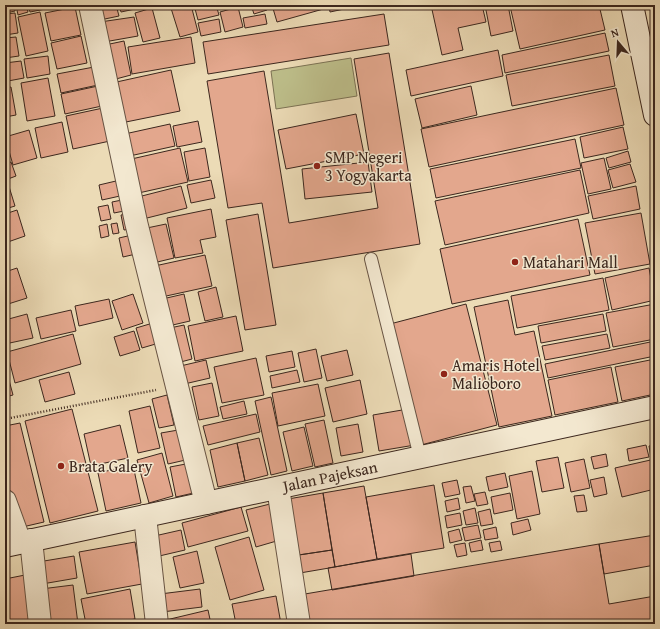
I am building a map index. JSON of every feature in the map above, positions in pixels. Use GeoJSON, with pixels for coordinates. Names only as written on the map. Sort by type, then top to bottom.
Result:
{"type":"FeatureCollection","features":[{"type":"Feature","properties":{"kind":"street"},"geometry":{"type":"LineString","coordinates":[[90,5],[136,222],[206,502]]}},
{"type":"Feature","properties":{"kind":"street"},"geometry":{"type":"LineString","coordinates":[[632,5],[655,114]]}},
{"type":"Feature","properties":{"kind":"street","name":"Jalan Pajeksan"},"geometry":{"type":"LineString","coordinates":[[19,543],[655,407]]}},
{"type":"Feature","properties":{"kind":"street"},"geometry":{"type":"LineString","coordinates":[[278,488],[299,624]]}},
{"type":"Feature","properties":{"kind":"street"},"geometry":{"type":"LineString","coordinates":[[5,501],[19,543],[40,624]]}},
{"type":"Feature","properties":{"kind":"street"},"geometry":{"type":"LineString","coordinates":[[145,516],[158,624]]}},
{"type":"Feature","properties":{"kind":"lane"},"geometry":{"type":"LineString","coordinates":[[371,259],[420,457]]}},
{"type":"Feature","properties":{"kind":"path"},"geometry":{"type":"LineString","coordinates":[[5,419],[177,386]]}},
{"type":"Feature","properties":{"kind":"green space"},"geometry":{"type":"Polygon","coordinates":[[[351,58],[357,96],[276,109],[271,71],[351,58]]]}},
{"type":"Feature","properties":{"kind":"building"},"geometry":{"type":"Polygon","coordinates":[[[5,5],[15,5],[15,11],[6,13],[5,5]]]}},
{"type":"Feature","properties":{"kind":"building"},"geometry":{"type":"Polygon","coordinates":[[[16,5],[26,5],[28,12],[18,15],[16,5]]]}},
{"type":"Feature","properties":{"kind":"building"},"geometry":{"type":"Polygon","coordinates":[[[28,5],[66,5],[30,12],[28,5]]]}},
{"type":"Feature","properties":{"kind":"building"},"geometry":{"type":"Polygon","coordinates":[[[97,5],[116,5],[119,16],[100,20],[97,5]]]}},
{"type":"Feature","properties":{"kind":"building"},"geometry":{"type":"Polygon","coordinates":[[[119,5],[154,5],[121,12],[119,5]]]}},
{"type":"Feature","properties":{"kind":"building"},"geometry":{"type":"Polygon","coordinates":[[[170,5],[191,5],[198,32],[180,37],[170,5]]]}},
{"type":"Feature","properties":{"kind":"building"},"geometry":{"type":"Polygon","coordinates":[[[194,5],[216,5],[219,15],[198,20],[194,5]]]}},
{"type":"Feature","properties":{"kind":"building"},"geometry":{"type":"Polygon","coordinates":[[[251,5],[266,5],[267,10],[254,14],[251,5]]]}},
{"type":"Feature","properties":{"kind":"building"},"geometry":{"type":"Polygon","coordinates":[[[272,5],[326,5],[327,8],[277,22],[272,5]]]}},
{"type":"Feature","properties":{"kind":"building"},"geometry":{"type":"Polygon","coordinates":[[[329,5],[363,5],[330,12],[329,5]]]}},
{"type":"Feature","properties":{"kind":"building"},"geometry":{"type":"Polygon","coordinates":[[[431,5],[454,5],[455,9],[473,5],[482,5],[486,22],[458,28],[463,50],[442,55],[431,5]]]}},
{"type":"Feature","properties":{"kind":"building"},"geometry":{"type":"Polygon","coordinates":[[[485,5],[508,5],[513,31],[491,36],[485,5]]]}},
{"type":"Feature","properties":{"kind":"building"},"geometry":{"type":"Polygon","coordinates":[[[599,5],[605,30],[520,49],[510,6],[599,5]]]}},
{"type":"Feature","properties":{"kind":"building"},"geometry":{"type":"Polygon","coordinates":[[[75,7],[81,35],[51,41],[45,13],[75,7]]]}},
{"type":"Feature","properties":{"kind":"building"},"geometry":{"type":"Polygon","coordinates":[[[238,7],[243,27],[225,32],[220,12],[238,7]]]}},
{"type":"Feature","properties":{"kind":"building"},"geometry":{"type":"Polygon","coordinates":[[[152,8],[160,38],[143,42],[135,13],[152,8]]]}},
{"type":"Feature","properties":{"kind":"building"},"geometry":{"type":"Polygon","coordinates":[[[40,12],[48,51],[26,56],[18,17],[40,12]]]}},
{"type":"Feature","properties":{"kind":"building"},"geometry":{"type":"Polygon","coordinates":[[[15,13],[18,33],[5,35],[5,14],[15,13]]]}},
{"type":"Feature","properties":{"kind":"building"},"geometry":{"type":"Polygon","coordinates":[[[265,14],[267,24],[245,28],[243,18],[265,14]]]}},
{"type":"Feature","properties":{"kind":"building"},"geometry":{"type":"Polygon","coordinates":[[[384,14],[389,45],[208,74],[203,42],[384,14]]]}},
{"type":"Feature","properties":{"kind":"building"},"geometry":{"type":"Polygon","coordinates":[[[134,17],[138,36],[104,42],[100,22],[134,17]]]}},
{"type":"Feature","properties":{"kind":"building"},"geometry":{"type":"Polygon","coordinates":[[[219,19],[221,32],[201,36],[198,23],[219,19]]]}},
{"type":"Feature","properties":{"kind":"building"},"geometry":{"type":"Polygon","coordinates":[[[605,33],[609,51],[505,73],[502,55],[605,33]]]}},
{"type":"Feature","properties":{"kind":"building"},"geometry":{"type":"Polygon","coordinates":[[[81,36],[87,63],[57,69],[51,43],[81,36]]]}},
{"type":"Feature","properties":{"kind":"building"},"geometry":{"type":"Polygon","coordinates":[[[16,37],[19,56],[5,58],[5,38],[16,37]]]}},
{"type":"Feature","properties":{"kind":"building"},"geometry":{"type":"Polygon","coordinates":[[[191,37],[195,63],[132,74],[128,47],[191,37]]]}},
{"type":"Feature","properties":{"kind":"building"},"geometry":{"type":"Polygon","coordinates":[[[124,41],[131,75],[112,80],[105,45],[124,41]]]}},
{"type":"Feature","properties":{"kind":"building"},"geometry":{"type":"Polygon","coordinates":[[[498,50],[503,76],[411,96],[406,70],[498,50]]]}},
{"type":"Feature","properties":{"kind":"building"},"geometry":{"type":"Polygon","coordinates":[[[389,53],[420,244],[273,268],[262,203],[228,208],[207,81],[264,71],[289,223],[378,208],[354,59],[389,53]]]}},
{"type":"Feature","properties":{"kind":"building"},"geometry":{"type":"Polygon","coordinates":[[[609,55],[615,86],[512,106],[506,75],[609,55]]]}},
{"type":"Feature","properties":{"kind":"building"},"geometry":{"type":"Polygon","coordinates":[[[48,56],[50,74],[27,78],[24,59],[48,56]]]}},
{"type":"Feature","properties":{"kind":"building"},"geometry":{"type":"Polygon","coordinates":[[[21,61],[24,78],[8,81],[5,63],[21,61]]]}},
{"type":"Feature","properties":{"kind":"building"},"geometry":{"type":"Polygon","coordinates":[[[94,67],[98,85],[61,93],[57,74],[94,67]]]}},
{"type":"Feature","properties":{"kind":"building"},"geometry":{"type":"Polygon","coordinates":[[[171,70],[180,111],[121,123],[112,83],[171,70]]]}},
{"type":"Feature","properties":{"kind":"building"},"geometry":{"type":"Polygon","coordinates":[[[48,78],[55,116],[27,121],[21,83],[48,78]]]}},
{"type":"Feature","properties":{"kind":"building"},"geometry":{"type":"Polygon","coordinates":[[[98,86],[102,106],[65,114],[61,94],[98,86]]]}},
{"type":"Feature","properties":{"kind":"building"},"geometry":{"type":"Polygon","coordinates":[[[471,86],[477,115],[422,128],[415,99],[471,86]]]}},
{"type":"Feature","properties":{"kind":"building"},"geometry":{"type":"Polygon","coordinates":[[[11,87],[16,115],[5,117],[5,88],[11,87]]]}},
{"type":"Feature","properties":{"kind":"building"},"geometry":{"type":"Polygon","coordinates":[[[616,88],[624,125],[429,167],[421,129],[616,88]]]}},
{"type":"Feature","properties":{"kind":"building"},"geometry":{"type":"Polygon","coordinates":[[[103,108],[110,141],[73,149],[66,116],[103,108]]]}},
{"type":"Feature","properties":{"kind":"building"},"geometry":{"type":"Polygon","coordinates":[[[356,114],[364,154],[286,169],[278,130],[356,114]]]}},
{"type":"Feature","properties":{"kind":"building"},"geometry":{"type":"Polygon","coordinates":[[[198,121],[202,142],[177,147],[173,126],[198,121]]]}},
{"type":"Feature","properties":{"kind":"building"},"geometry":{"type":"Polygon","coordinates":[[[62,122],[68,152],[41,158],[35,128],[62,122]]]}},
{"type":"Feature","properties":{"kind":"building"},"geometry":{"type":"Polygon","coordinates":[[[170,124],[175,146],[125,157],[120,135],[170,124]]]}},
{"type":"Feature","properties":{"kind":"building"},"geometry":{"type":"Polygon","coordinates":[[[623,127],[628,149],[584,158],[580,137],[623,127]]]}},
{"type":"Feature","properties":{"kind":"building"},"geometry":{"type":"Polygon","coordinates":[[[29,130],[37,158],[13,165],[5,137],[29,130]]]}},
{"type":"Feature","properties":{"kind":"building"},"geometry":{"type":"Polygon","coordinates":[[[575,139],[581,168],[436,198],[430,169],[575,139]]]}},
{"type":"Feature","properties":{"kind":"building"},"geometry":{"type":"Polygon","coordinates":[[[180,148],[188,182],[134,194],[127,160],[180,148]]]}},
{"type":"Feature","properties":{"kind":"building"},"geometry":{"type":"Polygon","coordinates":[[[205,148],[210,177],[189,181],[184,152],[205,148]]]}},
{"type":"Feature","properties":{"kind":"building"},"geometry":{"type":"Polygon","coordinates":[[[628,151],[631,162],[609,168],[606,158],[628,151]]]}},
{"type":"Feature","properties":{"kind":"building"},"geometry":{"type":"Polygon","coordinates":[[[604,158],[611,189],[588,194],[581,163],[604,158]]]}},
{"type":"Feature","properties":{"kind":"building"},"geometry":{"type":"Polygon","coordinates":[[[11,162],[16,176],[8,179],[5,164],[11,162]]]}},
{"type":"Feature","properties":{"kind":"building"},"geometry":{"type":"Polygon","coordinates":[[[368,162],[372,192],[305,199],[302,169],[368,162]]]}},
{"type":"Feature","properties":{"kind":"building"},"geometry":{"type":"Polygon","coordinates":[[[630,164],[636,182],[613,188],[608,170],[630,164]]]}},
{"type":"Feature","properties":{"kind":"building"},"geometry":{"type":"Polygon","coordinates":[[[580,170],[589,213],[445,245],[435,201],[580,170]]]}},
{"type":"Feature","properties":{"kind":"building"},"geometry":{"type":"Polygon","coordinates":[[[7,180],[15,206],[5,209],[5,181],[7,180]]]}},
{"type":"Feature","properties":{"kind":"building"},"geometry":{"type":"Polygon","coordinates":[[[211,180],[215,198],[191,203],[187,185],[211,180]]]}},
{"type":"Feature","properties":{"kind":"building"},"geometry":{"type":"Polygon","coordinates":[[[116,181],[120,196],[102,200],[99,185],[116,181]]]}},
{"type":"Feature","properties":{"kind":"building"},"geometry":{"type":"Polygon","coordinates":[[[181,186],[187,208],[139,220],[134,198],[181,186]]]}},
{"type":"Feature","properties":{"kind":"building"},"geometry":{"type":"Polygon","coordinates":[[[636,186],[640,209],[593,219],[588,196],[636,186]]]}},
{"type":"Feature","properties":{"kind":"building"},"geometry":{"type":"Polygon","coordinates":[[[122,200],[124,211],[114,213],[112,202],[122,200]]]}},
{"type":"Feature","properties":{"kind":"building"},"geometry":{"type":"Polygon","coordinates":[[[108,205],[111,219],[101,221],[98,207],[108,205]]]}},
{"type":"Feature","properties":{"kind":"building"},"geometry":{"type":"Polygon","coordinates":[[[211,209],[216,237],[200,240],[203,253],[175,258],[167,218],[211,209]]]}},
{"type":"Feature","properties":{"kind":"building"},"geometry":{"type":"Polygon","coordinates":[[[17,210],[25,236],[5,243],[5,214],[17,210]]]}},
{"type":"Feature","properties":{"kind":"building"},"geometry":{"type":"Polygon","coordinates":[[[132,213],[136,228],[124,230],[121,215],[132,213]]]}},
{"type":"Feature","properties":{"kind":"building","name":"Matahari Mall"},"geometry":{"type":"Polygon","coordinates":[[[641,213],[650,264],[595,274],[585,223],[641,213]]]}},
{"type":"Feature","properties":{"kind":"building"},"geometry":{"type":"Polygon","coordinates":[[[258,214],[276,325],[245,330],[226,220],[258,214]]]}},
{"type":"Feature","properties":{"kind":"building","name":"Matahari Mall"},"geometry":{"type":"Polygon","coordinates":[[[578,219],[590,275],[452,304],[440,249],[578,219]]]}},
{"type":"Feature","properties":{"kind":"building"},"geometry":{"type":"Polygon","coordinates":[[[117,223],[119,233],[113,234],[111,224],[117,223]]]}},
{"type":"Feature","properties":{"kind":"building"},"geometry":{"type":"Polygon","coordinates":[[[107,224],[109,236],[101,238],[99,226],[107,224]]]}},
{"type":"Feature","properties":{"kind":"building"},"geometry":{"type":"Polygon","coordinates":[[[166,224],[174,258],[149,264],[142,229],[166,224]]]}},
{"type":"Feature","properties":{"kind":"building"},"geometry":{"type":"Polygon","coordinates":[[[132,235],[136,254],[123,257],[119,238],[132,235]]]}},
{"type":"Feature","properties":{"kind":"building"},"geometry":{"type":"Polygon","coordinates":[[[205,255],[212,286],[157,298],[150,267],[205,255]]]}},
{"type":"Feature","properties":{"kind":"building"},"geometry":{"type":"Polygon","coordinates":[[[17,268],[27,298],[5,305],[5,272],[17,268]]]}},
{"type":"Feature","properties":{"kind":"building"},"geometry":{"type":"Polygon","coordinates":[[[649,268],[655,300],[612,310],[605,278],[649,268]]]}},
{"type":"Feature","properties":{"kind":"building"},"geometry":{"type":"Polygon","coordinates":[[[603,278],[609,310],[517,328],[511,296],[603,278]]]}},
{"type":"Feature","properties":{"kind":"building"},"geometry":{"type":"Polygon","coordinates":[[[216,287],[223,317],[205,321],[198,292],[216,287]]]}},
{"type":"Feature","properties":{"kind":"building"},"geometry":{"type":"Polygon","coordinates":[[[133,294],[143,323],[122,330],[112,301],[133,294]]]}},
{"type":"Feature","properties":{"kind":"building"},"geometry":{"type":"Polygon","coordinates":[[[184,294],[190,321],[164,327],[158,300],[184,294]]]}},
{"type":"Feature","properties":{"kind":"building"},"geometry":{"type":"Polygon","coordinates":[[[109,299],[113,318],[79,326],[75,306],[109,299]]]}},
{"type":"Feature","properties":{"kind":"building"},"geometry":{"type":"Polygon","coordinates":[[[508,300],[515,335],[534,331],[552,416],[499,427],[474,307],[508,300]]]}},
{"type":"Feature","properties":{"kind":"building","name":"Amaris Hotel Malioboro"},"geometry":{"type":"Polygon","coordinates":[[[466,304],[497,425],[421,445],[390,324],[466,304]]]}},
{"type":"Feature","properties":{"kind":"building"},"geometry":{"type":"Polygon","coordinates":[[[655,304],[655,339],[613,347],[606,313],[655,304]]]}},
{"type":"Feature","properties":{"kind":"building"},"geometry":{"type":"Polygon","coordinates":[[[71,310],[76,331],[41,339],[36,318],[71,310]]]}},
{"type":"Feature","properties":{"kind":"building"},"geometry":{"type":"Polygon","coordinates":[[[27,314],[33,338],[5,344],[5,320],[27,314]]]}},
{"type":"Feature","properties":{"kind":"building"},"geometry":{"type":"Polygon","coordinates":[[[603,314],[606,331],[541,343],[538,326],[603,314]]]}},
{"type":"Feature","properties":{"kind":"building"},"geometry":{"type":"Polygon","coordinates":[[[236,316],[243,351],[195,361],[188,326],[236,316]]]}},
{"type":"Feature","properties":{"kind":"building"},"geometry":{"type":"Polygon","coordinates":[[[153,323],[159,343],[142,348],[136,328],[153,323]]]}},
{"type":"Feature","properties":{"kind":"building"},"geometry":{"type":"Polygon","coordinates":[[[184,325],[192,359],[173,364],[165,329],[184,325]]]}},
{"type":"Feature","properties":{"kind":"building"},"geometry":{"type":"Polygon","coordinates":[[[134,331],[140,350],[120,356],[114,337],[134,331]]]}},
{"type":"Feature","properties":{"kind":"building"},"geometry":{"type":"Polygon","coordinates":[[[73,334],[81,364],[15,383],[7,352],[73,334]]]}},
{"type":"Feature","properties":{"kind":"building"},"geometry":{"type":"Polygon","coordinates":[[[607,334],[610,348],[545,360],[542,346],[607,334]]]}},
{"type":"Feature","properties":{"kind":"building"},"geometry":{"type":"Polygon","coordinates":[[[655,341],[655,356],[548,378],[545,364],[655,341]]]}},
{"type":"Feature","properties":{"kind":"building"},"geometry":{"type":"Polygon","coordinates":[[[316,349],[322,378],[304,382],[298,353],[316,349]]]}},
{"type":"Feature","properties":{"kind":"building"},"geometry":{"type":"Polygon","coordinates":[[[347,350],[353,375],[327,381],[321,356],[347,350]]]}},
{"type":"Feature","properties":{"kind":"building"},"geometry":{"type":"Polygon","coordinates":[[[292,351],[295,367],[269,372],[266,356],[292,351]]]}},
{"type":"Feature","properties":{"kind":"building"},"geometry":{"type":"Polygon","coordinates":[[[256,358],[264,395],[222,403],[214,367],[256,358]]]}},
{"type":"Feature","properties":{"kind":"building"},"geometry":{"type":"Polygon","coordinates":[[[655,359],[655,394],[622,401],[615,367],[655,359]]]}},
{"type":"Feature","properties":{"kind":"building"},"geometry":{"type":"Polygon","coordinates":[[[206,360],[210,378],[180,385],[176,367],[206,360]]]}},
{"type":"Feature","properties":{"kind":"building"},"geometry":{"type":"Polygon","coordinates":[[[5,365],[13,395],[5,397],[5,365]]]}},
{"type":"Feature","properties":{"kind":"building"},"geometry":{"type":"Polygon","coordinates":[[[611,367],[618,402],[555,415],[548,380],[611,367]]]}},
{"type":"Feature","properties":{"kind":"building"},"geometry":{"type":"Polygon","coordinates":[[[297,370],[300,382],[272,388],[270,376],[297,370]]]}},
{"type":"Feature","properties":{"kind":"building"},"geometry":{"type":"Polygon","coordinates":[[[69,372],[75,394],[45,402],[39,380],[69,372]]]}},
{"type":"Feature","properties":{"kind":"building"},"geometry":{"type":"Polygon","coordinates":[[[360,380],[367,414],[333,422],[325,388],[360,380]]]}},
{"type":"Feature","properties":{"kind":"building"},"geometry":{"type":"Polygon","coordinates":[[[212,383],[219,416],[199,420],[192,387],[212,383]]]}},
{"type":"Feature","properties":{"kind":"building"},"geometry":{"type":"Polygon","coordinates":[[[318,384],[325,416],[278,426],[272,393],[318,384]]]}},
{"type":"Feature","properties":{"kind":"building"},"geometry":{"type":"Polygon","coordinates":[[[167,395],[174,425],[159,428],[152,399],[167,395]]]}},
{"type":"Feature","properties":{"kind":"building"},"geometry":{"type":"Polygon","coordinates":[[[271,397],[287,471],[271,475],[255,401],[271,397]]]}},
{"type":"Feature","properties":{"kind":"building"},"geometry":{"type":"Polygon","coordinates":[[[244,401],[247,414],[223,419],[220,407],[244,401]]]}},
{"type":"Feature","properties":{"kind":"building"},"geometry":{"type":"Polygon","coordinates":[[[150,406],[160,448],[138,453],[129,411],[150,406]]]}},
{"type":"Feature","properties":{"kind":"building","name":"Brata Galery"},"geometry":{"type":"Polygon","coordinates":[[[72,409],[98,511],[50,523],[25,421],[72,409]]]}},
{"type":"Feature","properties":{"kind":"building"},"geometry":{"type":"Polygon","coordinates":[[[408,409],[415,445],[379,451],[373,415],[408,409]]]}},
{"type":"Feature","properties":{"kind":"building"},"geometry":{"type":"Polygon","coordinates":[[[256,414],[260,432],[208,445],[203,426],[256,414]]]}},
{"type":"Feature","properties":{"kind":"building"},"geometry":{"type":"Polygon","coordinates":[[[324,420],[333,463],[315,467],[305,424],[324,420]]]}},
{"type":"Feature","properties":{"kind":"building"},"geometry":{"type":"Polygon","coordinates":[[[20,423],[44,522],[18,528],[5,475],[5,426],[20,423]]]}},
{"type":"Feature","properties":{"kind":"building"},"geometry":{"type":"Polygon","coordinates":[[[358,424],[363,452],[341,456],[336,428],[358,424]]]}},
{"type":"Feature","properties":{"kind":"building"},"geometry":{"type":"Polygon","coordinates":[[[120,425],[128,458],[91,466],[84,434],[120,425]]]}},
{"type":"Feature","properties":{"kind":"building"},"geometry":{"type":"Polygon","coordinates":[[[304,427],[313,466],[292,471],[283,432],[304,427]]]}},
{"type":"Feature","properties":{"kind":"building"},"geometry":{"type":"Polygon","coordinates":[[[184,429],[190,459],[168,464],[161,433],[184,429]]]}},
{"type":"Feature","properties":{"kind":"building"},"geometry":{"type":"Polygon","coordinates":[[[259,438],[268,475],[245,481],[237,443],[259,438]]]}},
{"type":"Feature","properties":{"kind":"building"},"geometry":{"type":"Polygon","coordinates":[[[237,443],[245,481],[218,487],[210,450],[237,443]]]}},
{"type":"Feature","properties":{"kind":"building"},"geometry":{"type":"Polygon","coordinates":[[[646,445],[649,457],[629,461],[627,449],[646,445]]]}},
{"type":"Feature","properties":{"kind":"building"},"geometry":{"type":"Polygon","coordinates":[[[655,445],[655,457],[651,458],[649,446],[655,445]]]}},
{"type":"Feature","properties":{"kind":"building"},"geometry":{"type":"Polygon","coordinates":[[[162,453],[173,496],[149,503],[137,460],[162,453]]]}},
{"type":"Feature","properties":{"kind":"building"},"geometry":{"type":"Polygon","coordinates":[[[606,454],[608,466],[594,469],[591,457],[606,454]]]}},
{"type":"Feature","properties":{"kind":"building"},"geometry":{"type":"Polygon","coordinates":[[[558,457],[564,488],[542,492],[536,461],[558,457]]]}},
{"type":"Feature","properties":{"kind":"building"},"geometry":{"type":"Polygon","coordinates":[[[584,459],[590,488],[571,492],[565,463],[584,459]]]}},
{"type":"Feature","properties":{"kind":"building"},"geometry":{"type":"Polygon","coordinates":[[[655,459],[655,489],[622,497],[615,468],[655,459]]]}},
{"type":"Feature","properties":{"kind":"building"},"geometry":{"type":"Polygon","coordinates":[[[191,463],[198,492],[176,497],[170,467],[191,463]]]}},
{"type":"Feature","properties":{"kind":"building"},"geometry":{"type":"Polygon","coordinates":[[[133,465],[141,503],[106,511],[98,473],[133,465]]]}},
{"type":"Feature","properties":{"kind":"building"},"geometry":{"type":"Polygon","coordinates":[[[532,471],[540,514],[517,519],[509,476],[532,471]]]}},
{"type":"Feature","properties":{"kind":"building"},"geometry":{"type":"Polygon","coordinates":[[[505,473],[508,487],[489,491],[486,477],[505,473]]]}},
{"type":"Feature","properties":{"kind":"building"},"geometry":{"type":"Polygon","coordinates":[[[604,477],[607,494],[594,497],[590,480],[604,477]]]}},
{"type":"Feature","properties":{"kind":"building"},"geometry":{"type":"Polygon","coordinates":[[[457,480],[460,494],[445,497],[442,483],[457,480]]]}},
{"type":"Feature","properties":{"kind":"building"},"geometry":{"type":"Polygon","coordinates":[[[434,485],[444,548],[377,559],[366,497],[434,485]]]}},
{"type":"Feature","properties":{"kind":"building"},"geometry":{"type":"Polygon","coordinates":[[[364,486],[377,559],[335,567],[323,493],[364,486]]]}},
{"type":"Feature","properties":{"kind":"building"},"geometry":{"type":"Polygon","coordinates":[[[471,486],[475,501],[466,503],[463,487],[471,486]]]}},
{"type":"Feature","properties":{"kind":"building"},"geometry":{"type":"Polygon","coordinates":[[[485,492],[488,504],[477,506],[474,494],[485,492]]]}},
{"type":"Feature","properties":{"kind":"building"},"geometry":{"type":"Polygon","coordinates":[[[323,493],[332,550],[292,556],[282,500],[323,493]]]}},
{"type":"Feature","properties":{"kind":"building"},"geometry":{"type":"Polygon","coordinates":[[[510,493],[513,510],[494,514],[491,497],[510,493]]]}},
{"type":"Feature","properties":{"kind":"building"},"geometry":{"type":"Polygon","coordinates":[[[584,495],[587,511],[577,512],[574,496],[584,495]]]}},
{"type":"Feature","properties":{"kind":"building"},"geometry":{"type":"Polygon","coordinates":[[[458,498],[460,509],[447,512],[445,501],[458,498]]]}},
{"type":"Feature","properties":{"kind":"building"},"geometry":{"type":"Polygon","coordinates":[[[270,504],[280,540],[256,547],[246,510],[270,504]]]}},
{"type":"Feature","properties":{"kind":"building"},"geometry":{"type":"Polygon","coordinates":[[[241,507],[248,531],[188,547],[182,523],[241,507]]]}},
{"type":"Feature","properties":{"kind":"building"},"geometry":{"type":"Polygon","coordinates":[[[475,508],[478,523],[466,525],[463,511],[475,508]]]}},
{"type":"Feature","properties":{"kind":"building"},"geometry":{"type":"Polygon","coordinates":[[[490,509],[493,524],[481,526],[478,512],[490,509]]]}},
{"type":"Feature","properties":{"kind":"building"},"geometry":{"type":"Polygon","coordinates":[[[460,513],[462,525],[447,528],[445,516],[460,513]]]}},
{"type":"Feature","properties":{"kind":"building"},"geometry":{"type":"Polygon","coordinates":[[[528,519],[531,530],[513,535],[511,523],[528,519]]]}},
{"type":"Feature","properties":{"kind":"building"},"geometry":{"type":"Polygon","coordinates":[[[478,525],[481,538],[465,541],[462,528],[478,525]]]}},
{"type":"Feature","properties":{"kind":"building"},"geometry":{"type":"Polygon","coordinates":[[[496,527],[498,538],[485,540],[483,530],[496,527]]]}},
{"type":"Feature","properties":{"kind":"building"},"geometry":{"type":"Polygon","coordinates":[[[459,529],[462,540],[450,543],[448,532],[459,529]]]}},
{"type":"Feature","properties":{"kind":"building"},"geometry":{"type":"Polygon","coordinates":[[[181,530],[185,550],[155,557],[150,537],[181,530]]]}},
{"type":"Feature","properties":{"kind":"building"},"geometry":{"type":"Polygon","coordinates":[[[655,535],[655,565],[604,574],[599,544],[655,535]]]}},
{"type":"Feature","properties":{"kind":"building"},"geometry":{"type":"Polygon","coordinates":[[[249,537],[264,590],[230,600],[215,547],[249,537]]]}},
{"type":"Feature","properties":{"kind":"building"},"geometry":{"type":"Polygon","coordinates":[[[481,540],[483,550],[471,552],[469,543],[481,540]]]}},
{"type":"Feature","properties":{"kind":"building"},"geometry":{"type":"Polygon","coordinates":[[[500,541],[502,550],[491,552],[489,543],[500,541]]]}},
{"type":"Feature","properties":{"kind":"building"},"geometry":{"type":"Polygon","coordinates":[[[135,542],[142,584],[87,594],[79,552],[135,542]]]}},
{"type":"Feature","properties":{"kind":"building"},"geometry":{"type":"Polygon","coordinates":[[[465,543],[467,555],[457,557],[454,545],[465,543]]]}},
{"type":"Feature","properties":{"kind":"building"},"geometry":{"type":"Polygon","coordinates":[[[599,544],[609,604],[655,596],[655,624],[304,624],[299,595],[599,544]]]}},
{"type":"Feature","properties":{"kind":"building"},"geometry":{"type":"Polygon","coordinates":[[[332,550],[335,567],[294,574],[292,556],[332,550]]]}},
{"type":"Feature","properties":{"kind":"building"},"geometry":{"type":"Polygon","coordinates":[[[197,551],[204,583],[180,588],[173,557],[197,551]]]}},
{"type":"Feature","properties":{"kind":"building"},"geometry":{"type":"Polygon","coordinates":[[[411,554],[414,576],[332,590],[328,568],[411,554]]]}},
{"type":"Feature","properties":{"kind":"building"},"geometry":{"type":"Polygon","coordinates":[[[74,556],[77,578],[42,584],[38,562],[74,556]]]}},
{"type":"Feature","properties":{"kind":"building"},"geometry":{"type":"Polygon","coordinates":[[[25,575],[35,620],[18,624],[5,624],[5,579],[25,575]]]}},
{"type":"Feature","properties":{"kind":"building"},"geometry":{"type":"Polygon","coordinates":[[[73,585],[78,624],[46,624],[41,589],[73,585]]]}},
{"type":"Feature","properties":{"kind":"building"},"geometry":{"type":"Polygon","coordinates":[[[130,589],[135,619],[108,624],[86,624],[81,599],[130,589]]]}},
{"type":"Feature","properties":{"kind":"building"},"geometry":{"type":"Polygon","coordinates":[[[200,589],[202,607],[162,612],[160,594],[200,589]]]}},
{"type":"Feature","properties":{"kind":"building"},"geometry":{"type":"Polygon","coordinates":[[[276,596],[281,624],[236,624],[232,604],[276,596]]]}},
{"type":"Feature","properties":{"kind":"building"},"geometry":{"type":"Polygon","coordinates":[[[208,610],[211,624],[168,624],[166,620],[208,610]]]}},
{"type":"Feature","properties":{"kind":"place","name":"SMP Negeri 3 Yogyakarta"},"geometry":{"type":"Point","coordinates":[317,166]}},
{"type":"Feature","properties":{"kind":"place","name":"Matahari Mall"},"geometry":{"type":"Point","coordinates":[515,262]}},
{"type":"Feature","properties":{"kind":"place","name":"Amaris Hotel Malioboro"},"geometry":{"type":"Point","coordinates":[444,374]}},
{"type":"Feature","properties":{"kind":"place","name":"Brata Galery"},"geometry":{"type":"Point","coordinates":[61,466]}}]}
